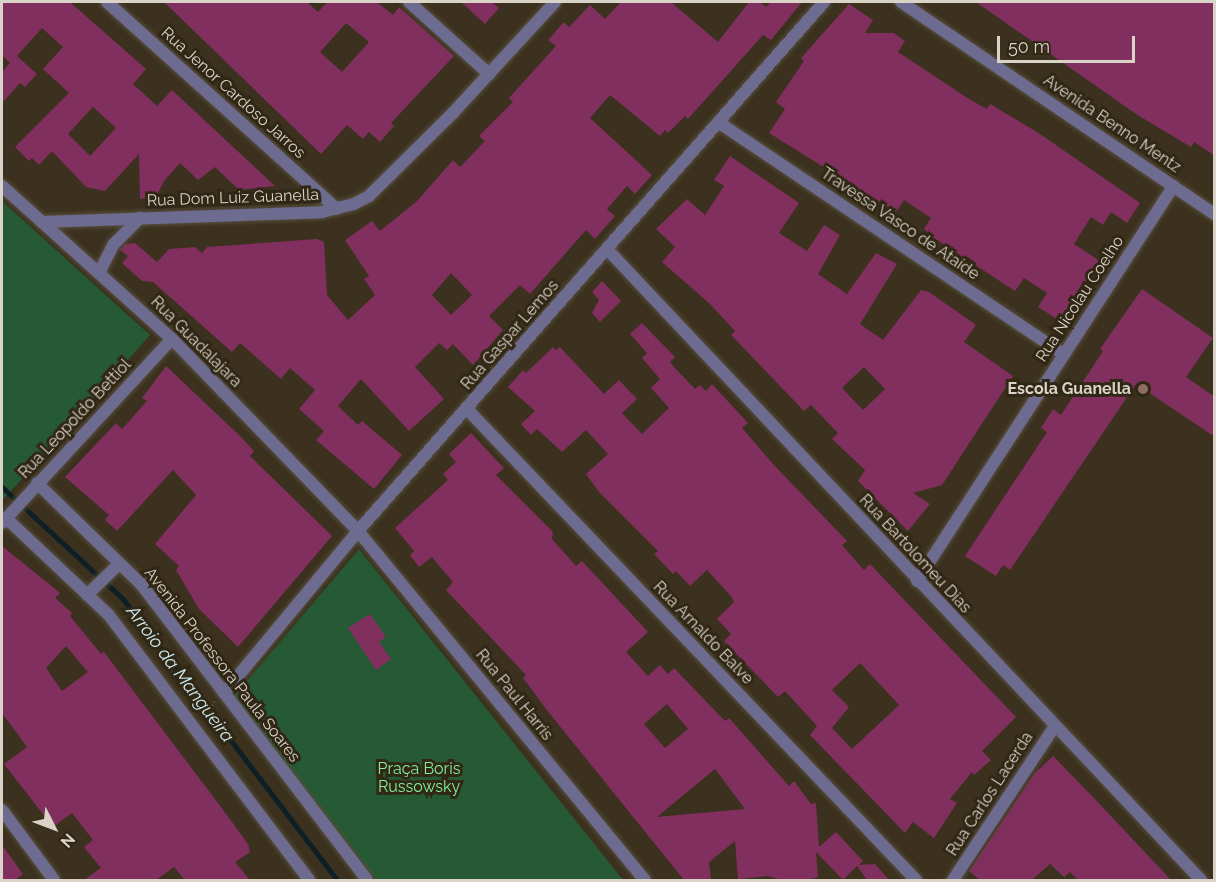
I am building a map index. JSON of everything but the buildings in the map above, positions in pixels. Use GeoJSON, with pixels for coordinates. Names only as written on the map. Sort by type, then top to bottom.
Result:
{"type":"FeatureCollection","features":[{"type":"Feature","properties":{"kind":"street","name":"Rua Jenor Cardoso Jarros"},"geometry":{"type":"LineString","coordinates":[[107,2],[337,209]]}},
{"type":"Feature","properties":{"kind":"street"},"geometry":{"type":"LineString","coordinates":[[408,2],[489,74]]}},
{"type":"Feature","properties":{"kind":"street","name":"Rua Dom Luiz Guanella"},"geometry":{"type":"LineString","coordinates":[[42,222],[337,209],[369,196],[489,74],[555,2]]}},
{"type":"Feature","properties":{"kind":"street","name":"Rua Gaspar Lemos"},"geometry":{"type":"LineString","coordinates":[[224,693],[358,531],[824,2]]}},
{"type":"Feature","properties":{"kind":"street","name":"Avenida Benno Mentz"},"geometry":{"type":"LineString","coordinates":[[901,2],[1215,214]]}},
{"type":"Feature","properties":{"kind":"street","name":"Travessa Vasco de Ataíde"},"geometry":{"type":"LineString","coordinates":[[718,122],[1064,354]]}},
{"type":"Feature","properties":{"kind":"street","name":"Rua Guadalajara"},"geometry":{"type":"LineString","coordinates":[[2,186],[172,339],[358,531]]}},
{"type":"Feature","properties":{"kind":"street","name":"Rua Nicolau Coelho"},"geometry":{"type":"LineString","coordinates":[[917,581],[1174,186]]}},
{"type":"Feature","properties":{"kind":"street"},"geometry":{"type":"LineString","coordinates":[[99,273],[114,244],[140,218]]}},
{"type":"Feature","properties":{"kind":"street","name":"Rua Bartolomeu Dias"},"geometry":{"type":"LineString","coordinates":[[607,249],[917,581],[1201,880]]}},
{"type":"Feature","properties":{"kind":"street","name":"Rua Leopoldo Bettiol"},"geometry":{"type":"LineString","coordinates":[[4,520],[172,339]]}},
{"type":"Feature","properties":{"kind":"street","name":"Rua Arnaldo Balve"},"geometry":{"type":"LineString","coordinates":[[467,409],[916,880]]}},
{"type":"Feature","properties":{"kind":"street","name":"Avenida Professora Paula Soares"},"geometry":{"type":"LineString","coordinates":[[37,483],[141,584],[367,880]]}},
{"type":"Feature","properties":{"kind":"street"},"geometry":{"type":"LineString","coordinates":[[4,520],[108,614],[309,880]]}},
{"type":"Feature","properties":{"kind":"street","name":"Rua Paul Harris"},"geometry":{"type":"LineString","coordinates":[[358,531],[645,880]]}},
{"type":"Feature","properties":{"kind":"street"},"geometry":{"type":"LineString","coordinates":[[87,595],[119,564]]}},
{"type":"Feature","properties":{"kind":"street","name":"Rua Carlos Lacerda"},"geometry":{"type":"LineString","coordinates":[[953,880],[1055,726]]}},
{"type":"Feature","properties":{"kind":"street"},"geometry":{"type":"LineString","coordinates":[[2,812],[54,880]]}},
{"type":"Feature","properties":{"kind":"path"},"geometry":{"type":"LineString","coordinates":[[202,714],[213,703]]}},
{"type":"Feature","properties":{"kind":"green space"},"geometry":{"type":"Polygon","coordinates":[[[2,201],[150,335],[2,501],[2,201]]]}},
{"type":"Feature","properties":{"kind":"green space","name":"Praça Boris Russowsky"},"geometry":{"type":"Polygon","coordinates":[[[359,549],[623,880],[376,880],[234,696],[359,549]]]}},
{"type":"Feature","properties":{"kind":"waterway","name":"Arroio da Mangueira"},"geometry":{"type":"LineString","coordinates":[[2,487],[123,599],[337,880]]}},
{"type":"Feature","properties":{"kind":"place","name":"Escola Guanella"},"geometry":{"type":"Point","coordinates":[1143,389]}}]}
